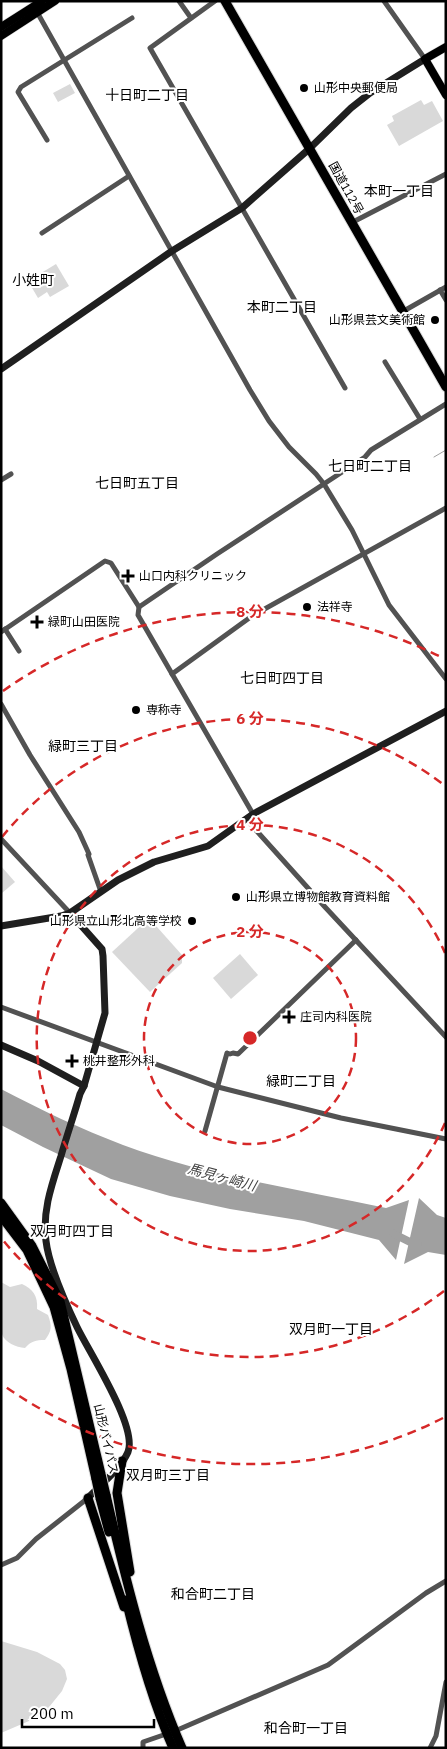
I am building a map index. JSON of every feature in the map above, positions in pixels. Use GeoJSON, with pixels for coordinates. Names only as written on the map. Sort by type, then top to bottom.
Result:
{"type":"FeatureCollection","features":[{"type":"Feature","properties":{"kind":"highway","name":"国道112号"},"geometry":{"type":"LineString","coordinates":[[225,1],[446,387]]}},
{"type":"Feature","properties":{"kind":"highway","name":"山形バイパス"},"geometry":{"type":"LineString","coordinates":[[1,1203],[32,1246],[60,1301],[103,1497],[138,1636],[171,1732],[173,1748]]}},
{"type":"Feature","properties":{"kind":"highway","name":"山形バイパス"},"geometry":{"type":"LineString","coordinates":[[1,1216],[26,1250],[54,1307],[99,1477]]}},
{"type":"Feature","properties":{"kind":"highway"},"geometry":{"type":"LineString","coordinates":[[122,1461],[117,1493],[138,1636]]}},
{"type":"Feature","properties":{"kind":"highway"},"geometry":{"type":"LineString","coordinates":[[88,1498],[138,1636]]}},
{"type":"Feature","properties":{"kind":"highway","name":"山形バイパス"},"geometry":{"type":"LineString","coordinates":[[171,1732],[182,1748]]}},
{"type":"Feature","properties":{"kind":"main road"},"geometry":{"type":"LineString","coordinates":[[1,27],[42,1]]}},
{"type":"Feature","properties":{"kind":"main road"},"geometry":{"type":"LineString","coordinates":[[1,36],[55,1]]}},
{"type":"Feature","properties":{"kind":"main road"},"geometry":{"type":"LineString","coordinates":[[446,47],[425,59],[446,95]]}},
{"type":"Feature","properties":{"kind":"street"},"geometry":{"type":"LineString","coordinates":[[179,1],[191,18]]}},
{"type":"Feature","properties":{"kind":"street"},"geometry":{"type":"LineString","coordinates":[[215,1],[150,48],[344,388]]}},
{"type":"Feature","properties":{"kind":"street"},"geometry":{"type":"LineString","coordinates":[[1,369],[172,251],[242,208],[357,103],[425,59],[384,1]]}},
{"type":"Feature","properties":{"kind":"street"},"geometry":{"type":"LineString","coordinates":[[37,12],[269,421],[289,447],[324,484],[339,507],[389,605],[446,679]]}},
{"type":"Feature","properties":{"kind":"street"},"geometry":{"type":"LineString","coordinates":[[47,140],[18,92],[20,87],[132,18]]}},
{"type":"Feature","properties":{"kind":"street"},"geometry":{"type":"LineString","coordinates":[[351,223],[446,174]]}},
{"type":"Feature","properties":{"kind":"street"},"geometry":{"type":"LineString","coordinates":[[42,233],[130,176]]}},
{"type":"Feature","properties":{"kind":"street"},"geometry":{"type":"LineString","coordinates":[[402,312],[446,287]]}},
{"type":"Feature","properties":{"kind":"street"},"geometry":{"type":"LineString","coordinates":[[440,290],[446,300]]}},
{"type":"Feature","properties":{"kind":"street"},"geometry":{"type":"LineString","coordinates":[[385,362],[420,420]]}},
{"type":"Feature","properties":{"kind":"street"},"geometry":{"type":"LineString","coordinates":[[139,608],[365,457],[371,450],[446,404]]}},
{"type":"Feature","properties":{"kind":"street"},"geometry":{"type":"LineString","coordinates":[[1,480],[11,474]]}},
{"type":"Feature","properties":{"kind":"street"},"geometry":{"type":"LineString","coordinates":[[172,674],[252,616],[446,508]]}},
{"type":"Feature","properties":{"kind":"street"},"geometry":{"type":"LineString","coordinates":[[19,651],[3,631],[105,561],[111,563],[139,608],[138,614],[253,814],[254,828],[446,1037]]}},
{"type":"Feature","properties":{"kind":"street"},"geometry":{"type":"LineString","coordinates":[[1,704],[30,755],[79,832],[101,892]]}},
{"type":"Feature","properties":{"kind":"street"},"geometry":{"type":"LineString","coordinates":[[1,926],[70,913],[118,880],[154,862],[208,846],[253,814],[446,711]]}},
{"type":"Feature","properties":{"kind":"street"},"geometry":{"type":"LineString","coordinates":[[1,839],[102,949],[105,1012],[84,1086],[52,1183],[44,1221],[46,1243],[54,1271],[77,1327],[108,1383],[130,1441],[128,1451],[122,1461],[88,1498],[36,1539],[30,1548],[17,1558],[1,1566]]}},
{"type":"Feature","properties":{"kind":"street"},"geometry":{"type":"LineString","coordinates":[[205,1131],[227,1053],[238,1054],[356,940]]}},
{"type":"Feature","properties":{"kind":"street"},"geometry":{"type":"LineString","coordinates":[[1,1007],[218,1087],[341,1118],[446,1139]]}},
{"type":"Feature","properties":{"kind":"street"},"geometry":{"type":"LineString","coordinates":[[1,1045],[38,1061],[84,1086]]}},
{"type":"Feature","properties":{"kind":"street"},"geometry":{"type":"LineString","coordinates":[[142,1748],[143,1742],[171,1732],[328,1665],[426,1593],[446,1581]]}},
{"type":"Feature","properties":{"kind":"street"},"geometry":{"type":"LineString","coordinates":[[430,1748],[439,1724],[446,1682]]}},
{"type":"Feature","properties":{"kind":"shaded area"},"geometry":{"type":"Polygon","coordinates":[[[70,84],[75,93],[58,102],[53,93],[70,84]]]}},
{"type":"Feature","properties":{"kind":"shaded area"},"geometry":{"type":"Polygon","coordinates":[[[421,100],[424,105],[432,101],[443,121],[399,146],[387,125],[394,121],[392,116],[421,100]]]}},
{"type":"Feature","properties":{"kind":"shaded area"},"geometry":{"type":"Polygon","coordinates":[[[56,264],[69,286],[50,297],[47,292],[38,298],[28,281],[56,264]]]}},
{"type":"Feature","properties":{"kind":"shaded area"},"geometry":{"type":"Polygon","coordinates":[[[1,866],[15,882],[2,893],[1,892],[1,866]]]}},
{"type":"Feature","properties":{"kind":"shaded area"},"geometry":{"type":"Polygon","coordinates":[[[149,918],[182,955],[182,963],[150,992],[112,952],[149,918]]]}},
{"type":"Feature","properties":{"kind":"shaded area"},"geometry":{"type":"Polygon","coordinates":[[[240,954],[258,975],[231,999],[213,978],[240,954]]]}},
{"type":"Feature","properties":{"kind":"shaded area"},"geometry":{"type":"Polygon","coordinates":[[[1,1282],[10,1287],[22,1284],[34,1294],[37,1300],[37,1309],[48,1315],[50,1322],[51,1328],[45,1340],[34,1341],[25,1348],[11,1344],[3,1337],[1,1325],[1,1282]]]}},
{"type":"Feature","properties":{"kind":"shaded area"},"geometry":{"type":"Polygon","coordinates":[[[1,1641],[37,1652],[60,1664],[65,1670],[67,1679],[62,1691],[41,1717],[1,1733],[1,1641]]]}},
{"type":"Feature","properties":{"kind":"water"},"geometry":{"type":"Polygon","coordinates":[[[1,1089],[61,1119],[107,1139],[155,1156],[220,1174],[386,1208],[409,1200],[396,1260],[379,1240],[304,1221],[230,1209],[170,1196],[111,1179],[1,1125],[1,1089]]]}},
{"type":"Feature","properties":{"kind":"water"},"geometry":{"type":"Polygon","coordinates":[[[419,1198],[437,1215],[446,1218],[446,1255],[428,1252],[404,1264],[419,1198]]]}},
{"type":"Feature","properties":{"kind":"waterway"},"geometry":{"type":"LineString","coordinates":[[434,457],[446,450]]}},
{"type":"Feature","properties":{"kind":"waterway","name":"馬見ヶ崎川"},"geometry":{"type":"LineString","coordinates":[[394,1234],[410,1242],[418,1243]]}},
{"type":"Feature","properties":{"kind":"place","name":"山形中央郵便局"},"geometry":{"type":"Point","coordinates":[304,88]}},
{"type":"Feature","properties":{"kind":"place","name":"山形県芸文美術館"},"geometry":{"type":"Point","coordinates":[435,320]}},
{"type":"Feature","properties":{"kind":"place","name":"山口内科クリニック"},"geometry":{"type":"Point","coordinates":[128,576]}},
{"type":"Feature","properties":{"kind":"place","name":"法祥寺"},"geometry":{"type":"Point","coordinates":[307,607]}},
{"type":"Feature","properties":{"kind":"place","name":"緑町山田医院"},"geometry":{"type":"Point","coordinates":[37,622]}},
{"type":"Feature","properties":{"kind":"place","name":"専称寺"},"geometry":{"type":"Point","coordinates":[136,710]}},
{"type":"Feature","properties":{"kind":"place","name":"山形県立博物館教育資料館"},"geometry":{"type":"Point","coordinates":[236,897]}},
{"type":"Feature","properties":{"kind":"place","name":"山形県立山形北高等学校"},"geometry":{"type":"Point","coordinates":[192,921]}},
{"type":"Feature","properties":{"kind":"place","name":"庄司内科医院"},"geometry":{"type":"Point","coordinates":[289,1017]}},
{"type":"Feature","properties":{"kind":"place","name":"桃井整形外科"},"geometry":{"type":"Point","coordinates":[72,1061]}},
{"type":"Feature","properties":{"kind":"district","name":"十日町二丁目"},"geometry":{"type":"Point","coordinates":[147,95]}},
{"type":"Feature","properties":{"kind":"district","name":"本町一丁目"},"geometry":{"type":"Point","coordinates":[399,191]}},
{"type":"Feature","properties":{"kind":"district","name":"小姓町"},"geometry":{"type":"Point","coordinates":[33,280]}},
{"type":"Feature","properties":{"kind":"district","name":"本町二丁目"},"geometry":{"type":"Point","coordinates":[282,307]}},
{"type":"Feature","properties":{"kind":"district","name":"七日町二丁目"},"geometry":{"type":"Point","coordinates":[370,466]}},
{"type":"Feature","properties":{"kind":"district","name":"七日町五丁目"},"geometry":{"type":"Point","coordinates":[137,483]}},
{"type":"Feature","properties":{"kind":"district","name":"七日町四丁目"},"geometry":{"type":"Point","coordinates":[282,678]}},
{"type":"Feature","properties":{"kind":"district","name":"緑町三丁目"},"geometry":{"type":"Point","coordinates":[83,746]}},
{"type":"Feature","properties":{"kind":"district","name":"緑町二丁目"},"geometry":{"type":"Point","coordinates":[301,1081]}},
{"type":"Feature","properties":{"kind":"district","name":"双月町四丁目"},"geometry":{"type":"Point","coordinates":[72,1231]}},
{"type":"Feature","properties":{"kind":"district","name":"双月町一丁目"},"geometry":{"type":"Point","coordinates":[331,1329]}},
{"type":"Feature","properties":{"kind":"district","name":"双月町三丁目"},"geometry":{"type":"Point","coordinates":[168,1475]}},
{"type":"Feature","properties":{"kind":"district","name":"和合町二丁目"},"geometry":{"type":"Point","coordinates":[213,1594]}},
{"type":"Feature","properties":{"kind":"district","name":"和合町一丁目"},"geometry":{"type":"Point","coordinates":[306,1728]}}]}
